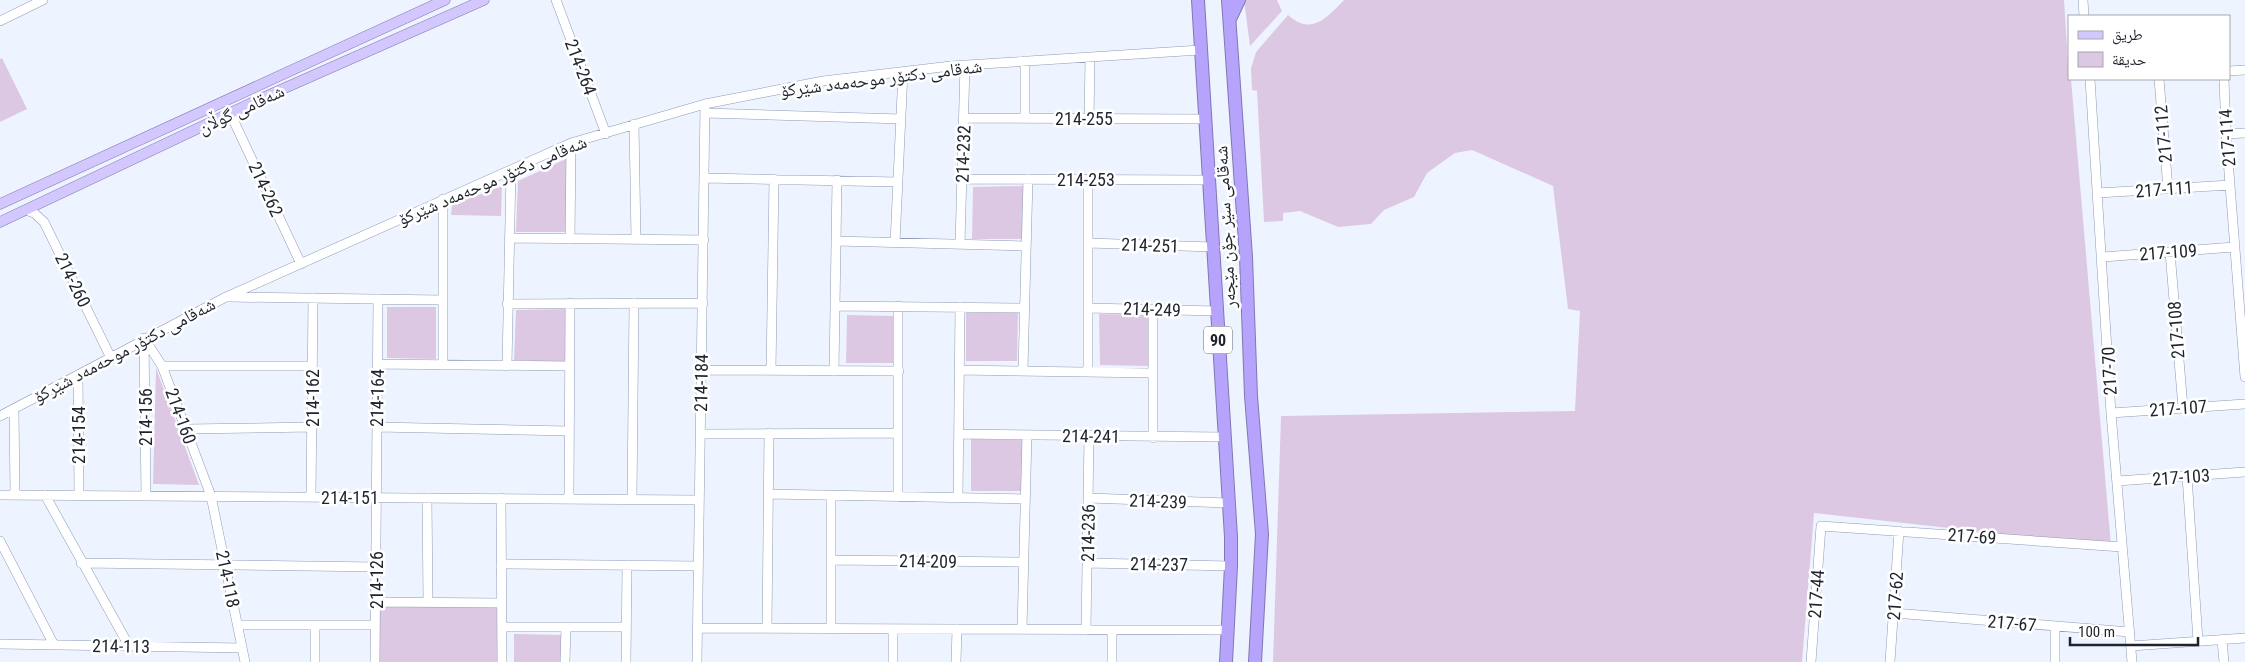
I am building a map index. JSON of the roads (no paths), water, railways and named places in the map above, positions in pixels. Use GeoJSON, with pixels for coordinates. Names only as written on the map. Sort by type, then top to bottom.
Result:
{"type":"FeatureCollection","features":[{"type":"Feature","properties":{"kind":"highway"},"geometry":{"type":"LineString","coordinates":[[1193,0],[1199,18]]}},
{"type":"Feature","properties":{"kind":"highway","name":"شەقامی سێر جۆن مێجەر"},"geometry":{"type":"LineString","coordinates":[[1198,0],[1231,566],[1226,662]]}},
{"type":"Feature","properties":{"kind":"highway","name":"شەقامی سێر جۆن مێجەر"},"geometry":{"type":"LineString","coordinates":[[1228,0],[1246,257],[1251,396],[1262,534],[1255,662]]}},
{"type":"Feature","properties":{"kind":"highway"},"geometry":{"type":"LineString","coordinates":[[1229,22],[1239,0]]}},
{"type":"Feature","properties":{"kind":"main road","name":"شەقامی گوڵان"},"geometry":{"type":"LineString","coordinates":[[0,204],[445,0]]}},
{"type":"Feature","properties":{"kind":"main road","name":"شەقامی گوڵان"},"geometry":{"type":"LineString","coordinates":[[0,222],[230,113],[484,0]]}},
{"type":"Feature","properties":{"kind":"main road"},"geometry":{"type":"LineString","coordinates":[[112,169],[125,156],[122,150],[115,150]]}},
{"type":"Feature","properties":{"kind":"street"},"geometry":{"type":"LineString","coordinates":[[0,21],[43,0]]}},
{"type":"Feature","properties":{"kind":"street","name":"214-264"},"geometry":{"type":"LineString","coordinates":[[556,0],[606,134]]}},
{"type":"Feature","properties":{"kind":"street"},"geometry":{"type":"LineString","coordinates":[[2083,0],[2084,15]]}},
{"type":"Feature","properties":{"kind":"street","name":"شەقامی دکتۆر موحەمەد شێرکۆ"},"geometry":{"type":"LineString","coordinates":[[0,416],[111,358],[144,338],[226,297],[571,143],[634,124],[822,81],[965,65],[1200,50]]}},
{"type":"Feature","properties":{"kind":"street"},"geometry":{"type":"LineString","coordinates":[[1090,58],[1090,118]]}},
{"type":"Feature","properties":{"kind":"street"},"geometry":{"type":"LineString","coordinates":[[1025,61],[1025,118]]}},
{"type":"Feature","properties":{"kind":"street","name":"214-232"},"geometry":{"type":"LineString","coordinates":[[960,243],[965,65]]}},
{"type":"Feature","properties":{"kind":"street"},"geometry":{"type":"LineString","coordinates":[[2230,71],[2245,70]]}},
{"type":"Feature","properties":{"kind":"street"},"geometry":{"type":"LineString","coordinates":[[895,242],[903,72]]}},
{"type":"Feature","properties":{"kind":"street","name":"217-70"},"geometry":{"type":"LineString","coordinates":[[2090,80],[2103,257],[2111,413],[2132,662]]}},
{"type":"Feature","properties":{"kind":"street","name":"217-112"},"geometry":{"type":"LineString","coordinates":[[2159,80],[2168,189]]}},
{"type":"Feature","properties":{"kind":"street","name":"217-114"},"geometry":{"type":"LineString","coordinates":[[2224,80],[2226,134],[2245,377]]}},
{"type":"Feature","properties":{"kind":"street"},"geometry":{"type":"LineString","coordinates":[[705,109],[901,119]]}},
{"type":"Feature","properties":{"kind":"street","name":"214-184"},"geometry":{"type":"LineString","coordinates":[[697,662],[705,109]]}},
{"type":"Feature","properties":{"kind":"street","name":"214-262"},"geometry":{"type":"LineString","coordinates":[[230,113],[301,264]]}},
{"type":"Feature","properties":{"kind":"street","name":"214-255"},"geometry":{"type":"LineString","coordinates":[[964,118],[1205,119]]}},
{"type":"Feature","properties":{"kind":"street"},"geometry":{"type":"LineString","coordinates":[[634,124],[636,240]]}},
{"type":"Feature","properties":{"kind":"street"},"geometry":{"type":"LineString","coordinates":[[2226,134],[2245,133]]}},
{"type":"Feature","properties":{"kind":"street"},"geometry":{"type":"LineString","coordinates":[[570,239],[571,143]]}},
{"type":"Feature","properties":{"kind":"street"},"geometry":{"type":"LineString","coordinates":[[507,365],[511,170]]}},
{"type":"Feature","properties":{"kind":"street"},"geometry":{"type":"LineString","coordinates":[[704,178],[898,182]]}},
{"type":"Feature","properties":{"kind":"street"},"geometry":{"type":"LineString","coordinates":[[771,371],[774,179]]}},
{"type":"Feature","properties":{"kind":"street","name":"214-253"},"geometry":{"type":"LineString","coordinates":[[962,179],[1209,180]]}},
{"type":"Feature","properties":{"kind":"street"},"geometry":{"type":"LineString","coordinates":[[1022,370],[1028,179]]}},
{"type":"Feature","properties":{"kind":"street"},"geometry":{"type":"LineString","coordinates":[[1088,179],[1088,372]]}},
{"type":"Feature","properties":{"kind":"street"},"geometry":{"type":"LineString","coordinates":[[834,371],[837,180]]}},
{"type":"Feature","properties":{"kind":"street","name":"217-111"},"geometry":{"type":"LineString","coordinates":[[2098,194],[2230,184]]}},
{"type":"Feature","properties":{"kind":"street"},"geometry":{"type":"LineString","coordinates":[[443,200],[443,365]]}},
{"type":"Feature","properties":{"kind":"street","name":"214-260"},"geometry":{"type":"LineString","coordinates":[[26,210],[34,213],[44,222],[111,358]]}},
{"type":"Feature","properties":{"kind":"street"},"geometry":{"type":"LineString","coordinates":[[509,238],[704,240]]}},
{"type":"Feature","properties":{"kind":"street"},"geometry":{"type":"LineString","coordinates":[[836,242],[960,243],[1026,246]]}},
{"type":"Feature","properties":{"kind":"street","name":"214-251"},"geometry":{"type":"LineString","coordinates":[[1088,243],[1213,247]]}},
{"type":"Feature","properties":{"kind":"street","name":"217-109"},"geometry":{"type":"LineString","coordinates":[[2103,257],[2234,247]]}},
{"type":"Feature","properties":{"kind":"street","name":"217-108"},"geometry":{"type":"LineString","coordinates":[[2170,252],[2182,408]]}},
{"type":"Feature","properties":{"kind":"street"},"geometry":{"type":"LineString","coordinates":[[226,297],[442,300]]}},
{"type":"Feature","properties":{"kind":"street","name":"214-162"},"geometry":{"type":"LineString","coordinates":[[312,497],[313,298]]}},
{"type":"Feature","properties":{"kind":"street","name":"214-164"},"geometry":{"type":"LineString","coordinates":[[376,497],[378,299]]}},
{"type":"Feature","properties":{"kind":"street"},"geometry":{"type":"LineString","coordinates":[[569,499],[570,303]]}},
{"type":"Feature","properties":{"kind":"street"},"geometry":{"type":"LineString","coordinates":[[508,304],[703,303]]}},
{"type":"Feature","properties":{"kind":"street"},"geometry":{"type":"LineString","coordinates":[[632,499],[634,304]]}},
{"type":"Feature","properties":{"kind":"street"},"geometry":{"type":"LineString","coordinates":[[836,306],[1024,308]]}},
{"type":"Feature","properties":{"kind":"street"},"geometry":{"type":"LineString","coordinates":[[898,306],[898,497]]}},
{"type":"Feature","properties":{"kind":"street"},"geometry":{"type":"LineString","coordinates":[[958,498],[960,307]]}},
{"type":"Feature","properties":{"kind":"street","name":"214-249"},"geometry":{"type":"LineString","coordinates":[[1088,308],[1217,311]]}},
{"type":"Feature","properties":{"kind":"street"},"geometry":{"type":"LineString","coordinates":[[1152,438],[1153,309]]}},
{"type":"Feature","properties":{"kind":"street","name":"214-160"},"geometry":{"type":"LineString","coordinates":[[144,338],[162,366],[211,496]]}},
{"type":"Feature","properties":{"kind":"street","name":"214-156"},"geometry":{"type":"LineString","coordinates":[[144,338],[146,496]]}},
{"type":"Feature","properties":{"kind":"street"},"geometry":{"type":"LineString","coordinates":[[378,364],[569,366]]}},
{"type":"Feature","properties":{"kind":"street"},"geometry":{"type":"LineString","coordinates":[[162,366],[312,366]]}},
{"type":"Feature","properties":{"kind":"street"},"geometry":{"type":"LineString","coordinates":[[701,370],[899,371]]}},
{"type":"Feature","properties":{"kind":"street"},"geometry":{"type":"LineString","coordinates":[[959,370],[1152,373]]}},
{"type":"Feature","properties":{"kind":"street","name":"214-154"},"geometry":{"type":"LineString","coordinates":[[78,375],[79,495]]}},
{"type":"Feature","properties":{"kind":"street","name":"217-107"},"geometry":{"type":"LineString","coordinates":[[2111,413],[2245,404]]}},
{"type":"Feature","properties":{"kind":"street"},"geometry":{"type":"LineString","coordinates":[[14,409],[15,495]]}},
{"type":"Feature","properties":{"kind":"street"},"geometry":{"type":"LineString","coordinates":[[186,430],[312,427]]}},
{"type":"Feature","properties":{"kind":"street"},"geometry":{"type":"LineString","coordinates":[[377,428],[569,431]]}},
{"type":"Feature","properties":{"kind":"street"},"geometry":{"type":"LineString","coordinates":[[767,628],[769,433]]}},
{"type":"Feature","properties":{"kind":"street"},"geometry":{"type":"LineString","coordinates":[[700,434],[898,433]]}},
{"type":"Feature","properties":{"kind":"street","name":"214-241"},"geometry":{"type":"LineString","coordinates":[[959,434],[1152,438],[1224,437]]}},
{"type":"Feature","properties":{"kind":"street"},"geometry":{"type":"LineString","coordinates":[[1022,630],[1027,435]]}},
{"type":"Feature","properties":{"kind":"street","name":"214-236"},"geometry":{"type":"LineString","coordinates":[[1086,630],[1089,436]]}},
{"type":"Feature","properties":{"kind":"street","name":"217-103"},"geometry":{"type":"LineString","coordinates":[[2117,481],[2245,472]]}},
{"type":"Feature","properties":{"kind":"street"},"geometry":{"type":"LineString","coordinates":[[2187,476],[2198,641]]}},
{"type":"Feature","properties":{"kind":"street"},"geometry":{"type":"LineString","coordinates":[[768,494],[1026,499]]}},
{"type":"Feature","properties":{"kind":"street","name":"214-151"},"geometry":{"type":"LineString","coordinates":[[0,495],[700,500]]}},
{"type":"Feature","properties":{"kind":"street"},"geometry":{"type":"LineString","coordinates":[[45,495],[81,563],[130,646]]}},
{"type":"Feature","properties":{"kind":"street","name":"214-118"},"geometry":{"type":"LineString","coordinates":[[211,496],[245,662]]}},
{"type":"Feature","properties":{"kind":"street"},"geometry":{"type":"LineString","coordinates":[[831,496],[831,628]]}},
{"type":"Feature","properties":{"kind":"street","name":"214-126"},"geometry":{"type":"LineString","coordinates":[[375,662],[376,497]]}},
{"type":"Feature","properties":{"kind":"street"},"geometry":{"type":"LineString","coordinates":[[427,498],[428,602]]}},
{"type":"Feature","properties":{"kind":"street"},"geometry":{"type":"LineString","coordinates":[[501,498],[502,662]]}},
{"type":"Feature","properties":{"kind":"street","name":"214-239"},"geometry":{"type":"LineString","coordinates":[[1088,498],[1228,503]]}},
{"type":"Feature","properties":{"kind":"street","name":"217-69"},"geometry":{"type":"LineString","coordinates":[[1821,526],[2122,547]]}},
{"type":"Feature","properties":{"kind":"street","name":"217-44"},"geometry":{"type":"LineString","coordinates":[[1811,662],[1821,526]]}},
{"type":"Feature","properties":{"kind":"street","name":"217-62"},"geometry":{"type":"LineString","coordinates":[[1890,662],[1899,531]]}},
{"type":"Feature","properties":{"kind":"street"},"geometry":{"type":"LineString","coordinates":[[0,541],[54,645]]}},
{"type":"Feature","properties":{"kind":"street","name":"214-209"},"geometry":{"type":"LineString","coordinates":[[831,560],[1024,562]]}},
{"type":"Feature","properties":{"kind":"street"},"geometry":{"type":"LineString","coordinates":[[81,563],[376,567]]}},
{"type":"Feature","properties":{"kind":"street","name":"214-237"},"geometry":{"type":"LineString","coordinates":[[1087,563],[1231,566]]}},
{"type":"Feature","properties":{"kind":"street"},"geometry":{"type":"LineString","coordinates":[[502,564],[698,566]]}},
{"type":"Feature","properties":{"kind":"street"},"geometry":{"type":"LineString","coordinates":[[626,662],[627,566]]}},
{"type":"Feature","properties":{"kind":"street"},"geometry":{"type":"LineString","coordinates":[[376,602],[502,603]]}},
{"type":"Feature","properties":{"kind":"street","name":"217-67"},"geometry":{"type":"LineString","coordinates":[[1894,613],[2130,632]]}},
{"type":"Feature","properties":{"kind":"street"},"geometry":{"type":"LineString","coordinates":[[238,625],[375,625]]}},
{"type":"Feature","properties":{"kind":"street"},"geometry":{"type":"LineString","coordinates":[[315,626],[315,662]]}},
{"type":"Feature","properties":{"kind":"street"},"geometry":{"type":"LineString","coordinates":[[2055,626],[2055,662]]}},
{"type":"Feature","properties":{"kind":"street"},"geometry":{"type":"LineString","coordinates":[[502,627],[626,627]]}},
{"type":"Feature","properties":{"kind":"street"},"geometry":{"type":"LineString","coordinates":[[565,662],[566,627]]}},
{"type":"Feature","properties":{"kind":"street"},"geometry":{"type":"LineString","coordinates":[[698,628],[1227,630]]}},
{"type":"Feature","properties":{"kind":"street"},"geometry":{"type":"LineString","coordinates":[[893,629],[893,662]]}},
{"type":"Feature","properties":{"kind":"street"},"geometry":{"type":"LineString","coordinates":[[956,662],[957,629]]}},
{"type":"Feature","properties":{"kind":"street"},"geometry":{"type":"LineString","coordinates":[[1112,630],[1112,662]]}},
{"type":"Feature","properties":{"kind":"street"},"geometry":{"type":"LineString","coordinates":[[2131,646],[2245,638]]}},
{"type":"Feature","properties":{"kind":"street"},"geometry":{"type":"LineString","coordinates":[[2222,640],[2224,662]]}},
{"type":"Feature","properties":{"kind":"street","name":"214-113"},"geometry":{"type":"LineString","coordinates":[[0,644],[242,648]]}}]}
